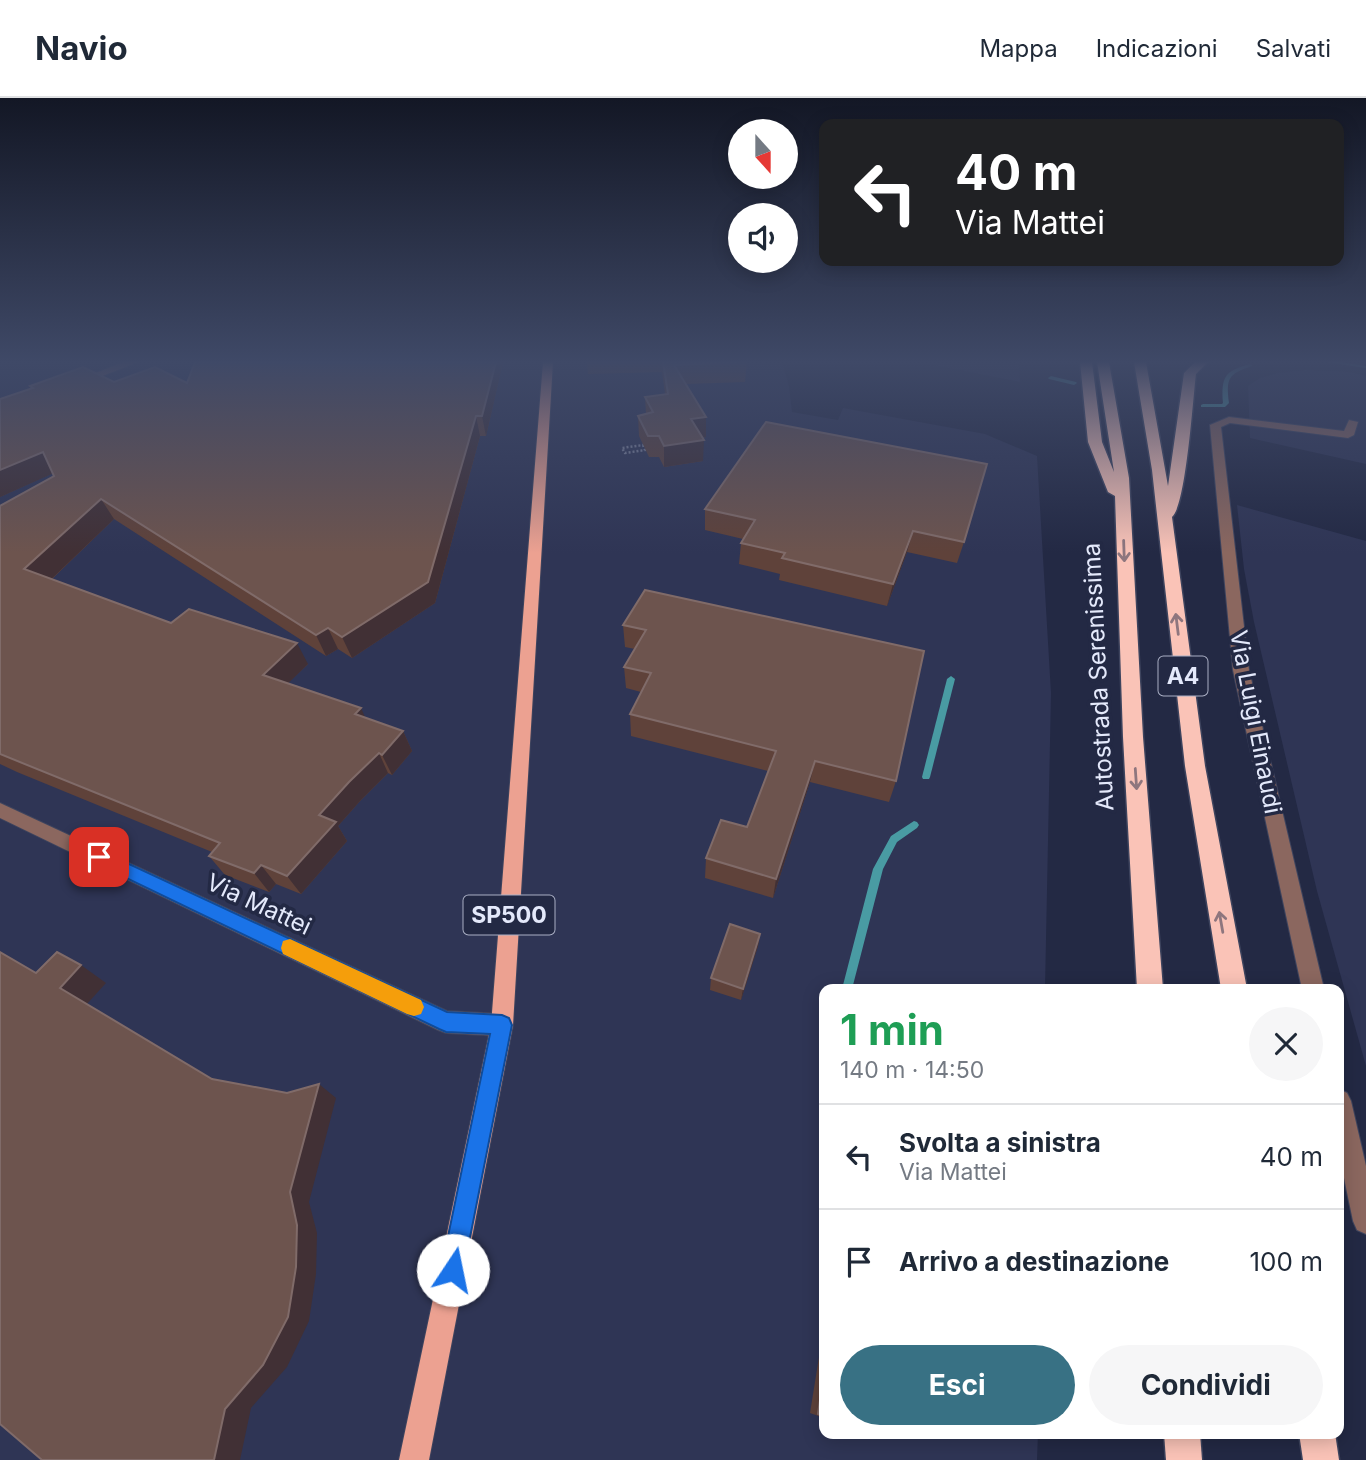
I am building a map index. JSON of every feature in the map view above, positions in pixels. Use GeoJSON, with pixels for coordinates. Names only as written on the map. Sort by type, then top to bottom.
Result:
{"type":"FeatureCollection","features":[{"type":"Feature","properties":{"kind":"highway"},"geometry":{"type":"LineString","coordinates":[[1093,426],[1095,443],[1122,507]]}},
{"type":"Feature","properties":{"kind":"highway","name":"Autostrada Serenissima"},"geometry":{"type":"LineString","coordinates":[[1113,426],[1122,478],[1133,737],[1150,984]]}},
{"type":"Feature","properties":{"kind":"highway","name":"A4"},"geometry":{"type":"LineString","coordinates":[[1152,426],[1195,766],[1233,984]]}},
{"type":"Feature","properties":{"kind":"highway"},"geometry":{"type":"LineString","coordinates":[[1166,528],[1176,483],[1183,426]]}},
{"type":"Feature","properties":{"kind":"highway"},"geometry":{"type":"LineString","coordinates":[[1182,1439],[1184,1460]]}},
{"type":"Feature","properties":{"kind":"highway"},"geometry":{"type":"LineString","coordinates":[[1318,1439],[1321,1460]]}},
{"type":"Feature","properties":{"kind":"main road","name":"SP500"},"geometry":{"type":"LineString","coordinates":[[414,1460],[502,1025],[544,426]]}},
{"type":"Feature","properties":{"kind":"street","name":"Via Luigi Einaudi"},"geometry":{"type":"LineString","coordinates":[[1215,426],[1241,670],[1312,984]]}},
{"type":"Feature","properties":{"kind":"street","name":"Via Luigi Einaudi"},"geometry":{"type":"LineString","coordinates":[[1273,426],[1348,435],[1352,426]]}},
{"type":"Feature","properties":{"kind":"street","name":"Via Mattei"},"geometry":{"type":"LineString","coordinates":[[0,810],[446,1022],[502,1025]]}},
{"type":"Feature","properties":{"kind":"street"},"geometry":{"type":"LineString","coordinates":[[1344,1123],[1366,1221]]}},
{"type":"Feature","properties":{"kind":"path"},"geometry":{"type":"LineString","coordinates":[[643,445],[645,450],[625,453],[622,448],[643,445]]}},
{"type":"Feature","properties":{"kind":"shaded area"},"geometry":{"type":"Polygon","coordinates":[[[0,426],[939,426],[985,434],[1037,456],[1051,693],[1045,984],[819,984],[819,1439],[1038,1439],[1037,1460],[0,1460],[0,426]]]}},
{"type":"Feature","properties":{"kind":"shaded area"},"geometry":{"type":"Polygon","coordinates":[[[1250,426],[1366,426],[1366,464],[1250,438],[1250,426]]]}},
{"type":"Feature","properties":{"kind":"shaded area"},"geometry":{"type":"Polygon","coordinates":[[[1237,505],[1366,541],[1366,1066],[1317,891],[1244,569],[1237,505]]]}},
{"type":"Feature","properties":{"kind":"building"},"geometry":{"type":"Polygon","coordinates":[[[0,426],[473,426],[428,582],[342,637],[328,628],[316,635],[101,499],[24,569],[171,623],[189,609],[297,643],[263,675],[361,708],[355,714],[403,731],[382,755],[379,753],[349,782],[319,815],[336,822],[287,876],[261,865],[254,873],[209,856],[220,843],[0,754],[0,506],[54,476],[43,452],[0,470],[0,426]]]}},
{"type":"Feature","properties":{"kind":"building"},"geometry":{"type":"Polygon","coordinates":[[[643,426],[695,426],[704,440],[664,446],[659,436],[648,436],[643,426]]]}},
{"type":"Feature","properties":{"kind":"building"},"geometry":{"type":"Polygon","coordinates":[[[764,426],[785,426],[987,464],[964,542],[913,531],[893,584],[782,558],[785,553],[741,543],[755,520],[705,509],[764,426]]]}},
{"type":"Feature","properties":{"kind":"building"},"geometry":{"type":"Polygon","coordinates":[[[645,590],[924,651],[896,781],[815,761],[776,879],[706,858],[721,820],[747,827],[776,751],[630,714],[651,673],[624,667],[646,630],[623,625],[645,590]]]}},
{"type":"Feature","properties":{"kind":"building"},"geometry":{"type":"Polygon","coordinates":[[[730,924],[760,934],[743,989],[711,978],[730,924]]]}},
{"type":"Feature","properties":{"kind":"building"},"geometry":{"type":"Polygon","coordinates":[[[0,952],[36,973],[57,952],[81,965],[60,988],[212,1079],[287,1093],[319,1084],[290,1192],[297,1225],[296,1267],[288,1317],[263,1365],[225,1409],[214,1460],[42,1460],[0,1424],[0,952]]]}},
{"type":"Feature","properties":{"kind":"waterway"},"geometry":{"type":"LineString","coordinates":[[926,777],[951,679]]}},
{"type":"Feature","properties":{"kind":"waterway"},"geometry":{"type":"LineString","coordinates":[[848,984],[878,869],[894,839],[914,825]]}},
{"type":"Feature","properties":{"kind":"slow traffic"},"geometry":{"type":"LineString","coordinates":[[290,948],[414,1007]]}},
{"type":"Feature","properties":{"kind":"route"},"geometry":{"type":"LineString","coordinates":[[99,857],[446,1022],[502,1025],[453,1270]]}}]}
